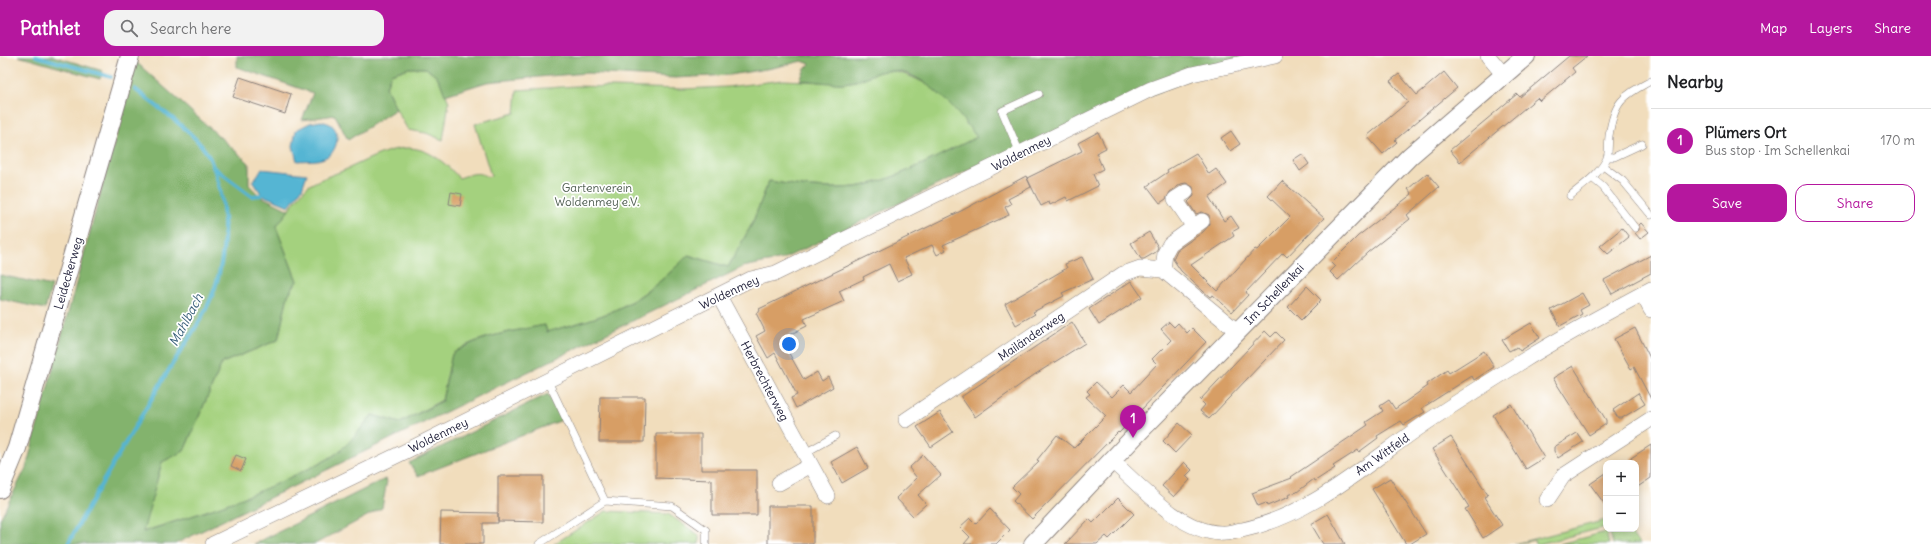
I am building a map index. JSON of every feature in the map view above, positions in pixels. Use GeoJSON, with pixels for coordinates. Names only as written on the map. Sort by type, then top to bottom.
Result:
{"type":"FeatureCollection","features":[{"type":"Feature","properties":{"kind":"street","name":"Leideckerweg"},"geometry":{"type":"LineString","coordinates":[[0,489],[19,441],[130,56]]}},
{"type":"Feature","properties":{"kind":"street","name":"Woldenmey"},"geometry":{"type":"LineString","coordinates":[[213,544],[232,540],[751,279],[776,273],[1151,89],[1192,74],[1275,56]]}},
{"type":"Feature","properties":{"kind":"street"},"geometry":{"type":"LineString","coordinates":[[1488,56],[1504,74]]}},
{"type":"Feature","properties":{"kind":"street","name":"Im Schellenkai"},"geometry":{"type":"LineString","coordinates":[[1033,544],[1410,156],[1504,74],[1520,58]]}},
{"type":"Feature","properties":{"kind":"street"},"geometry":{"type":"LineString","coordinates":[[1186,192],[1175,199],[1198,224],[1170,244],[1165,254],[1163,270],[1238,332]]}},
{"type":"Feature","properties":{"kind":"street","name":"Mailänderweg"},"geometry":{"type":"LineString","coordinates":[[906,420],[1123,274],[1140,268],[1163,270]]}},
{"type":"Feature","properties":{"kind":"street"},"geometry":{"type":"LineString","coordinates":[[1647,292],[1651,310]]}},
{"type":"Feature","properties":{"kind":"street","name":"Am Wittfeld"},"geometry":{"type":"LineString","coordinates":[[1112,461],[1169,512],[1183,521],[1221,539],[1296,510],[1339,485],[1418,428],[1520,363],[1647,292]]}},
{"type":"Feature","properties":{"kind":"street","name":"Herbrechterweg"},"geometry":{"type":"LineString","coordinates":[[719,296],[828,496]]}},
{"type":"Feature","properties":{"kind":"street"},"geometry":{"type":"LineString","coordinates":[[1548,500],[1563,476],[1651,419]]}},
{"type":"Feature","properties":{"kind":"street"},"geometry":{"type":"LineString","coordinates":[[779,483],[808,459]]}},
{"type":"Feature","properties":{"kind":"lane"},"geometry":{"type":"LineString","coordinates":[[1570,196],[1592,178],[1603,166],[1607,157],[1609,135],[1620,101],[1630,92],[1651,81]]}},
{"type":"Feature","properties":{"kind":"lane"},"geometry":{"type":"LineString","coordinates":[[1020,152],[1002,111],[1039,94]]}},
{"type":"Feature","properties":{"kind":"lane"},"geometry":{"type":"LineString","coordinates":[[1607,157],[1614,157],[1642,144]]}},
{"type":"Feature","properties":{"kind":"lane"},"geometry":{"type":"LineString","coordinates":[[1603,166],[1622,181],[1651,215]]}},
{"type":"Feature","properties":{"kind":"lane"},"geometry":{"type":"LineString","coordinates":[[1592,178],[1603,187],[1635,228]]}},
{"type":"Feature","properties":{"kind":"lane"},"geometry":{"type":"LineString","coordinates":[[548,381],[605,501]]}},
{"type":"Feature","properties":{"kind":"lane"},"geometry":{"type":"LineString","coordinates":[[808,459],[835,436]]}},
{"type":"Feature","properties":{"kind":"lane"},"geometry":{"type":"LineString","coordinates":[[539,544],[605,501],[672,506],[706,530],[706,544]]}},
{"type":"Feature","properties":{"kind":"green space"},"geometry":{"type":"Polygon","coordinates":[[[18,56],[53,56],[103,71],[100,79],[18,56]]]}},
{"type":"Feature","properties":{"kind":"green space"},"geometry":{"type":"Polygon","coordinates":[[[237,56],[1247,56],[998,156],[783,259],[743,267],[175,544],[0,544],[0,519],[26,468],[136,62],[249,163],[249,185],[260,196],[289,210],[276,227],[297,281],[288,295],[278,340],[222,363],[184,451],[162,462],[143,532],[240,499],[322,462],[337,453],[347,444],[372,415],[400,423],[442,401],[452,354],[473,343],[497,335],[545,325],[547,332],[603,315],[627,304],[649,290],[688,255],[728,267],[752,224],[769,181],[823,188],[844,188],[870,184],[917,166],[977,137],[938,93],[913,76],[900,72],[886,71],[859,80],[842,83],[800,80],[805,69],[810,64],[802,61],[730,75],[675,78],[587,73],[549,76],[487,82],[445,95],[439,79],[426,68],[409,68],[391,74],[386,87],[396,109],[348,140],[335,115],[302,120],[313,93],[237,67],[237,56]]]}},
{"type":"Feature","properties":{"kind":"green space"},"geometry":{"type":"Polygon","coordinates":[[[409,68],[426,68],[439,79],[449,102],[443,140],[426,133],[408,130],[396,109],[386,87],[391,74],[409,68]]]}},
{"type":"Feature","properties":{"kind":"green space","name":"Gartenverein Woldenmey e.V."},"geometry":{"type":"Polygon","coordinates":[[[887,70],[917,79],[929,86],[949,103],[977,137],[917,166],[870,184],[844,188],[823,188],[769,181],[752,224],[728,267],[688,255],[659,282],[648,290],[626,304],[603,315],[547,332],[545,325],[496,335],[473,342],[452,354],[442,400],[400,423],[372,415],[356,435],[342,449],[317,465],[278,484],[240,499],[142,532],[162,462],[184,451],[222,363],[278,340],[288,295],[297,281],[276,227],[298,197],[309,185],[377,155],[391,150],[404,148],[417,149],[430,154],[444,163],[459,178],[477,173],[487,177],[491,176],[475,124],[515,113],[517,90],[576,86],[682,89],[727,87],[783,80],[844,83],[856,81],[872,74],[887,70]]]}},
{"type":"Feature","properties":{"kind":"green space"},"geometry":{"type":"Polygon","coordinates":[[[0,275],[52,286],[45,309],[0,299],[0,275]]]}},
{"type":"Feature","properties":{"kind":"green space"},"geometry":{"type":"Polygon","coordinates":[[[548,394],[562,420],[418,476],[409,463],[548,394]]]}},
{"type":"Feature","properties":{"kind":"green space"},"geometry":{"type":"Polygon","coordinates":[[[385,479],[387,481],[382,508],[315,544],[254,544],[385,479]]]}},
{"type":"Feature","properties":{"kind":"green space"},"geometry":{"type":"Polygon","coordinates":[[[606,511],[668,514],[699,535],[699,544],[554,544],[606,511]]]}},
{"type":"Feature","properties":{"kind":"green space"},"geometry":{"type":"Polygon","coordinates":[[[1603,521],[1603,528],[1539,544],[1535,544],[1534,540],[1514,544],[1603,521]]]}},
{"type":"Feature","properties":{"kind":"green space"},"geometry":{"type":"Polygon","coordinates":[[[1606,532],[1609,544],[1559,544],[1606,532]]]}},
{"type":"Feature","properties":{"kind":"green space"},"geometry":{"type":"Polygon","coordinates":[[[1610,532],[1628,532],[1640,544],[1613,544],[1610,532]]]}},
{"type":"Feature","properties":{"kind":"water"},"geometry":{"type":"Polygon","coordinates":[[[321,121],[330,124],[336,131],[337,140],[334,149],[328,156],[321,159],[297,161],[293,146],[296,130],[310,123],[321,121]]]}},
{"type":"Feature","properties":{"kind":"water"},"geometry":{"type":"Polygon","coordinates":[[[262,169],[307,174],[302,189],[289,206],[262,195],[253,181],[262,169]]]}},
{"type":"Feature","properties":{"kind":"building"},"geometry":{"type":"Polygon","coordinates":[[[1569,56],[1587,56],[1572,68],[1575,72],[1540,101],[1537,98],[1460,162],[1450,150],[1517,94],[1520,97],[1569,56]]]}},
{"type":"Feature","properties":{"kind":"building"},"geometry":{"type":"Polygon","coordinates":[[[1444,72],[1457,88],[1395,140],[1397,142],[1383,154],[1367,136],[1408,102],[1390,81],[1399,74],[1417,95],[1444,72]]]}},
{"type":"Feature","properties":{"kind":"building"},"geometry":{"type":"Polygon","coordinates":[[[240,77],[291,94],[285,114],[233,97],[240,77]]]}},
{"type":"Feature","properties":{"kind":"building"},"geometry":{"type":"Polygon","coordinates":[[[1231,131],[1240,144],[1230,151],[1221,138],[1231,131]]]}},
{"type":"Feature","properties":{"kind":"building"},"geometry":{"type":"Polygon","coordinates":[[[1098,132],[1106,148],[1096,153],[1103,169],[1093,174],[1098,186],[1068,201],[1066,197],[1050,205],[1049,202],[1041,206],[1027,178],[1082,151],[1078,143],[1098,132]]]}},
{"type":"Feature","properties":{"kind":"building"},"geometry":{"type":"Polygon","coordinates":[[[1196,153],[1209,174],[1216,169],[1227,184],[1209,197],[1224,221],[1231,216],[1239,228],[1232,232],[1234,236],[1191,265],[1217,291],[1255,249],[1257,250],[1290,217],[1268,196],[1282,181],[1324,218],[1287,257],[1283,253],[1246,292],[1248,295],[1232,312],[1213,295],[1210,297],[1203,291],[1181,271],[1173,259],[1177,250],[1203,232],[1210,224],[1209,215],[1202,212],[1196,214],[1188,202],[1194,196],[1193,187],[1186,183],[1181,184],[1170,192],[1166,199],[1160,203],[1147,186],[1168,172],[1167,170],[1196,153]]]}},
{"type":"Feature","properties":{"kind":"building"},"geometry":{"type":"Polygon","coordinates":[[[1302,154],[1309,164],[1300,171],[1293,160],[1302,154]]]}},
{"type":"Feature","properties":{"kind":"building"},"geometry":{"type":"Polygon","coordinates":[[[1427,173],[1439,187],[1407,215],[1410,219],[1368,252],[1338,280],[1330,272],[1335,267],[1331,263],[1358,236],[1412,194],[1408,189],[1427,173]]]}},
{"type":"Feature","properties":{"kind":"building"},"geometry":{"type":"Polygon","coordinates":[[[1026,176],[1031,187],[1008,199],[1011,204],[1005,207],[1009,215],[943,245],[946,250],[937,255],[932,245],[904,258],[912,274],[897,281],[889,264],[863,277],[864,279],[839,291],[844,301],[804,319],[807,326],[781,339],[804,380],[817,372],[822,381],[828,377],[833,387],[796,408],[791,398],[797,395],[775,353],[768,358],[756,336],[765,331],[756,313],[760,311],[759,309],[963,210],[1026,176]]]}},
{"type":"Feature","properties":{"kind":"building"},"geometry":{"type":"Polygon","coordinates":[[[451,192],[462,194],[460,206],[449,204],[451,192]]]}},
{"type":"Feature","properties":{"kind":"building"},"geometry":{"type":"Polygon","coordinates":[[[1641,223],[1649,232],[1640,239],[1635,233],[1639,230],[1639,225],[1641,223]]]}},
{"type":"Feature","properties":{"kind":"building"},"geometry":{"type":"Polygon","coordinates":[[[1622,228],[1629,237],[1608,254],[1600,246],[1622,228]]]}},
{"type":"Feature","properties":{"kind":"building"},"geometry":{"type":"Polygon","coordinates":[[[1149,232],[1158,247],[1156,252],[1144,259],[1141,259],[1131,243],[1149,232]]]}},
{"type":"Feature","properties":{"kind":"building"},"geometry":{"type":"Polygon","coordinates":[[[1651,255],[1651,273],[1612,294],[1604,280],[1651,255]]]}},
{"type":"Feature","properties":{"kind":"building"},"geometry":{"type":"Polygon","coordinates":[[[1082,257],[1093,279],[1062,293],[1064,296],[1033,312],[1035,314],[1016,325],[1005,304],[1067,268],[1065,264],[1082,257]]]}},
{"type":"Feature","properties":{"kind":"building"},"geometry":{"type":"Polygon","coordinates":[[[1131,281],[1142,297],[1099,325],[1089,309],[1131,281]]]}},
{"type":"Feature","properties":{"kind":"building"},"geometry":{"type":"Polygon","coordinates":[[[1307,286],[1321,300],[1301,320],[1288,307],[1307,286]]]}},
{"type":"Feature","properties":{"kind":"building"},"geometry":{"type":"Polygon","coordinates":[[[1582,293],[1589,305],[1580,310],[1582,314],[1560,326],[1551,310],[1582,293]]]}},
{"type":"Feature","properties":{"kind":"building"},"geometry":{"type":"Polygon","coordinates":[[[1072,322],[1085,343],[1034,375],[975,417],[961,397],[1072,322]]]}},
{"type":"Feature","properties":{"kind":"building"},"geometry":{"type":"Polygon","coordinates":[[[1169,322],[1174,327],[1178,323],[1187,333],[1192,328],[1206,342],[1119,433],[1118,432],[1032,519],[1013,501],[1019,494],[1012,487],[1039,461],[1037,460],[1057,435],[1074,448],[1106,416],[1086,397],[1090,394],[1087,391],[1096,382],[1112,397],[1124,385],[1131,392],[1157,364],[1152,359],[1171,340],[1161,329],[1169,322]]]}},
{"type":"Feature","properties":{"kind":"building"},"geometry":{"type":"Polygon","coordinates":[[[1531,323],[1540,338],[1520,351],[1517,347],[1509,351],[1502,340],[1531,323]]]}},
{"type":"Feature","properties":{"kind":"building"},"geometry":{"type":"Polygon","coordinates":[[[1635,328],[1651,360],[1651,399],[1634,367],[1631,369],[1614,339],[1635,328]]]}},
{"type":"Feature","properties":{"kind":"building"},"geometry":{"type":"Polygon","coordinates":[[[1265,331],[1271,337],[1276,332],[1284,340],[1209,419],[1200,411],[1205,405],[1200,400],[1265,331]]]}},
{"type":"Feature","properties":{"kind":"building"},"geometry":{"type":"Polygon","coordinates":[[[1484,351],[1494,367],[1474,380],[1472,376],[1422,408],[1425,412],[1404,425],[1401,421],[1377,436],[1378,438],[1359,452],[1358,450],[1333,466],[1335,468],[1315,481],[1314,479],[1297,492],[1288,495],[1289,497],[1267,506],[1266,503],[1258,506],[1252,493],[1292,478],[1291,477],[1368,425],[1366,422],[1383,411],[1380,406],[1389,400],[1395,409],[1428,386],[1427,384],[1447,370],[1449,373],[1484,351]]]}},
{"type":"Feature","properties":{"kind":"building"},"geometry":{"type":"Polygon","coordinates":[[[1573,366],[1606,420],[1606,424],[1589,435],[1553,378],[1573,366]]]}},
{"type":"Feature","properties":{"kind":"building"},"geometry":{"type":"Polygon","coordinates":[[[1638,393],[1645,404],[1622,418],[1618,418],[1613,410],[1638,393]]]}},
{"type":"Feature","properties":{"kind":"building"},"geometry":{"type":"Polygon","coordinates":[[[600,397],[645,397],[644,442],[599,442],[600,397]]]}},
{"type":"Feature","properties":{"kind":"building"},"geometry":{"type":"Polygon","coordinates":[[[1511,404],[1544,458],[1526,469],[1493,415],[1511,404]]]}},
{"type":"Feature","properties":{"kind":"building"},"geometry":{"type":"Polygon","coordinates":[[[940,412],[953,432],[931,447],[917,427],[940,412]]]}},
{"type":"Feature","properties":{"kind":"building"},"geometry":{"type":"Polygon","coordinates":[[[1179,423],[1192,435],[1175,453],[1163,441],[1179,423]]]}},
{"type":"Feature","properties":{"kind":"building"},"geometry":{"type":"Polygon","coordinates":[[[1577,433],[1583,442],[1558,458],[1554,451],[1554,447],[1577,433]]]}},
{"type":"Feature","properties":{"kind":"building"},"geometry":{"type":"Polygon","coordinates":[[[656,434],[701,434],[701,470],[757,470],[757,515],[712,515],[712,480],[656,478],[656,434]]]}},
{"type":"Feature","properties":{"kind":"building"},"geometry":{"type":"Polygon","coordinates":[[[1451,437],[1488,495],[1484,497],[1502,525],[1483,538],[1465,509],[1469,507],[1432,449],[1451,437]]]}},
{"type":"Feature","properties":{"kind":"building"},"geometry":{"type":"Polygon","coordinates":[[[1651,445],[1651,478],[1639,486],[1639,460],[1631,460],[1631,458],[1651,445]]]}},
{"type":"Feature","properties":{"kind":"building"},"geometry":{"type":"Polygon","coordinates":[[[857,447],[868,468],[842,483],[831,462],[857,447]]]}},
{"type":"Feature","properties":{"kind":"building"},"geometry":{"type":"Polygon","coordinates":[[[236,455],[246,459],[241,471],[231,466],[236,455]]]}},
{"type":"Feature","properties":{"kind":"building"},"geometry":{"type":"Polygon","coordinates":[[[923,455],[941,475],[918,495],[926,504],[913,516],[896,498],[917,478],[909,468],[923,455]]]}},
{"type":"Feature","properties":{"kind":"building"},"geometry":{"type":"Polygon","coordinates":[[[1184,462],[1192,470],[1186,476],[1190,480],[1174,497],[1162,486],[1184,462]]]}},
{"type":"Feature","properties":{"kind":"building"},"geometry":{"type":"Polygon","coordinates":[[[1603,475],[1603,502],[1590,484],[1603,475]]]}},
{"type":"Feature","properties":{"kind":"building"},"geometry":{"type":"Polygon","coordinates":[[[498,476],[543,476],[543,522],[498,521],[498,523],[483,523],[483,544],[440,544],[441,512],[498,513],[498,476]]]}},
{"type":"Feature","properties":{"kind":"building"},"geometry":{"type":"Polygon","coordinates":[[[1390,478],[1426,534],[1410,544],[1406,544],[1372,489],[1390,478]]]}},
{"type":"Feature","properties":{"kind":"building"},"geometry":{"type":"Polygon","coordinates":[[[1118,498],[1134,514],[1109,539],[1106,536],[1097,544],[1065,544],[1089,519],[1093,523],[1118,498]]]}},
{"type":"Feature","properties":{"kind":"building"},"geometry":{"type":"Polygon","coordinates":[[[768,506],[813,506],[813,544],[768,544],[768,506]]]}},
{"type":"Feature","properties":{"kind":"building"},"geometry":{"type":"Polygon","coordinates":[[[990,509],[1010,530],[996,544],[964,544],[970,537],[960,527],[970,518],[976,524],[990,509]]]}},
{"type":"Feature","properties":{"kind":"building"},"geometry":{"type":"Polygon","coordinates":[[[1328,514],[1345,544],[1323,544],[1311,524],[1328,514]]]}},
{"type":"Feature","properties":{"kind":"waterway","name":"Mahlbach"},"geometry":{"type":"LineString","coordinates":[[36,56],[111,77]]}},
{"type":"Feature","properties":{"kind":"waterway","name":"Mahlbach"},"geometry":{"type":"LineString","coordinates":[[68,544],[116,458],[202,317],[213,293],[221,266],[224,235],[223,204],[216,173],[210,159],[197,140],[176,121],[135,89]]}},
{"type":"Feature","properties":{"kind":"waterway"},"geometry":{"type":"LineString","coordinates":[[213,167],[252,196],[262,195]]}},
{"type":"Feature","properties":{"kind":"place","name":"Plümers Ort"},"geometry":{"type":"Point","coordinates":[1133,438]}}]}
